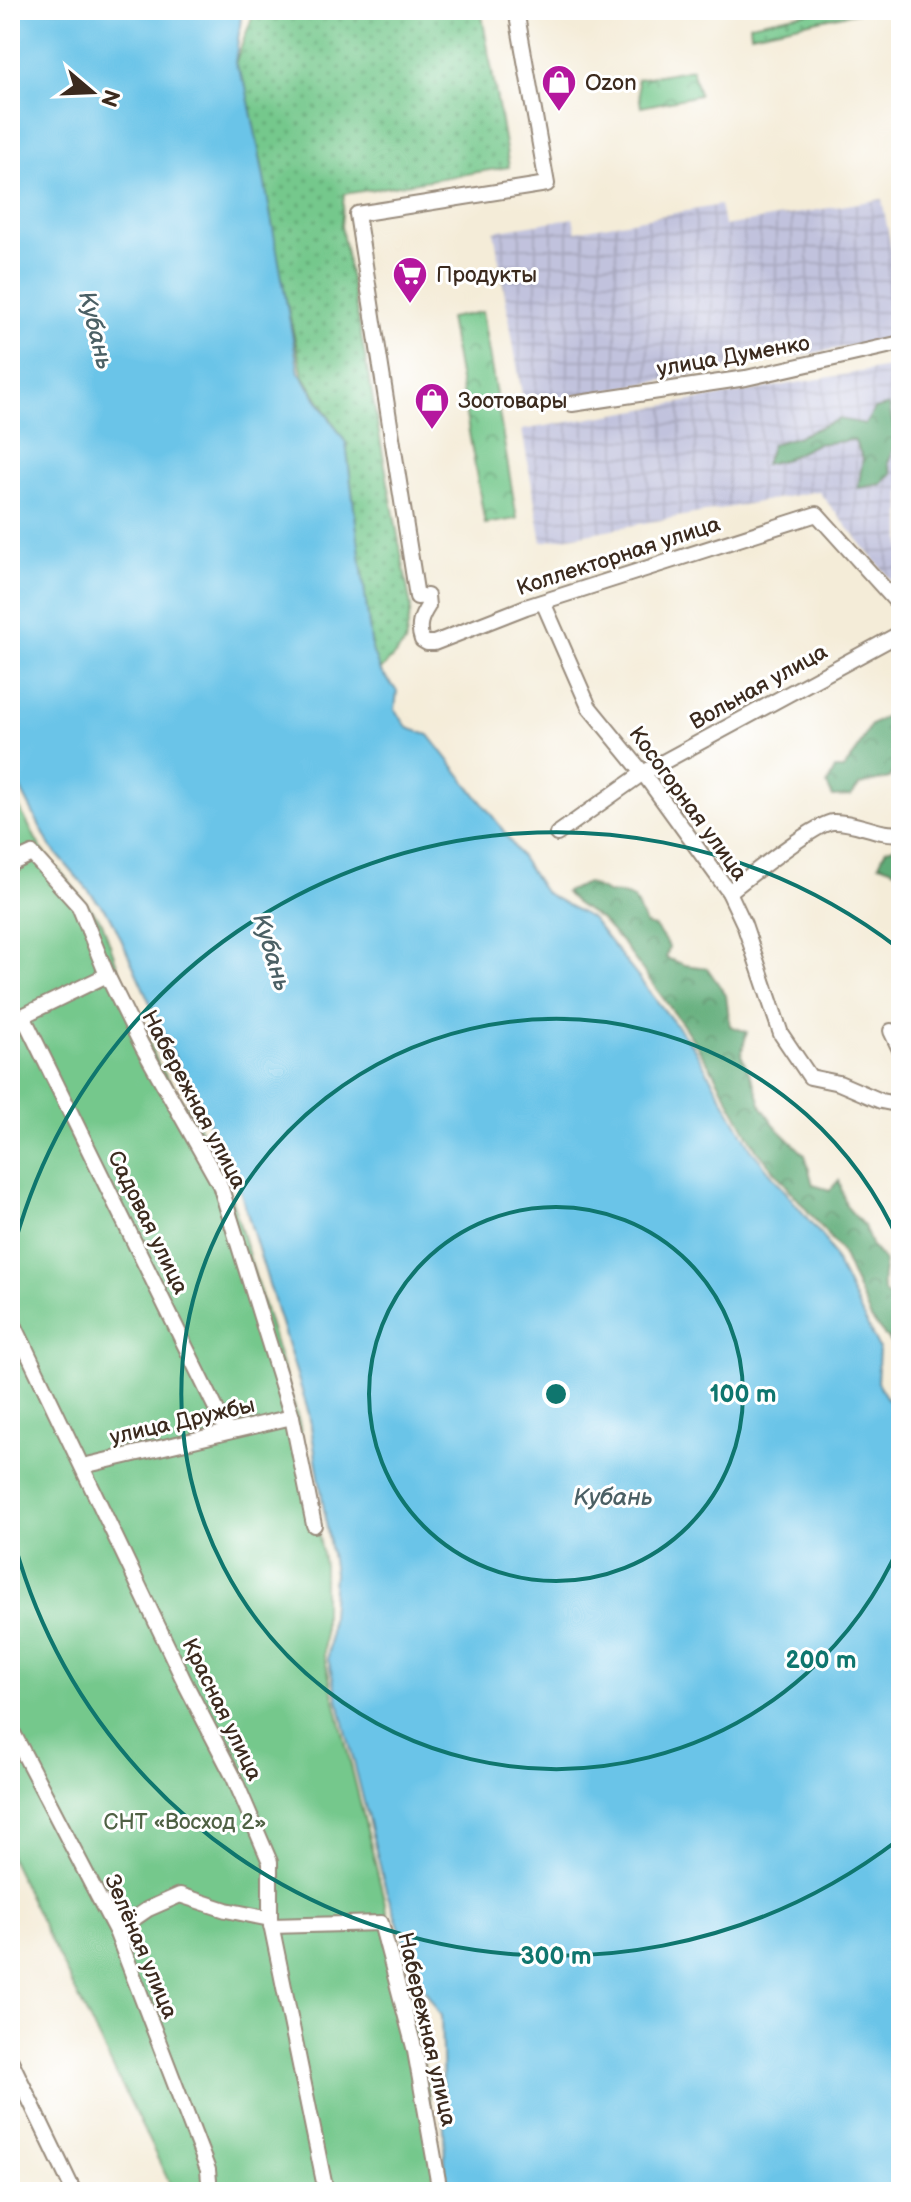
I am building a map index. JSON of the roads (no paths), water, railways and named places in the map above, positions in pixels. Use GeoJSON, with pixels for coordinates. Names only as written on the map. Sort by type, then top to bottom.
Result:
{"type":"FeatureCollection","features":[{"type":"Feature","properties":{"kind":"street","name":"Коллекторная улица"},"geometry":{"type":"LineString","coordinates":[[516,10],[547,184],[357,214],[417,597],[427,596],[428,606],[422,616],[419,633],[422,640],[434,643],[543,602],[817,514],[901,607]]}},
{"type":"Feature","properties":{"kind":"street","name":"улица Думенко"},"geometry":{"type":"LineString","coordinates":[[572,404],[746,378],[901,343]]}},
{"type":"Feature","properties":{"kind":"street","name":"Косогорная улица"},"geometry":{"type":"LineString","coordinates":[[543,602],[589,707],[643,773],[729,892],[744,924],[781,1034],[810,1077],[839,1083],[881,1101],[901,1105]]}},
{"type":"Feature","properties":{"kind":"street","name":"Вольная улица"},"geometry":{"type":"LineString","coordinates":[[557,834],[643,773],[901,633]]}},
{"type":"Feature","properties":{"kind":"street"},"geometry":{"type":"LineString","coordinates":[[729,892],[779,854],[829,822],[847,823],[890,834],[901,833]]}},
{"type":"Feature","properties":{"kind":"street","name":"Набережная улица"},"geometry":{"type":"LineString","coordinates":[[10,864],[32,854],[79,906],[107,975],[142,1046],[220,1185],[292,1417],[314,1525]]}},
{"type":"Feature","properties":{"kind":"street"},"geometry":{"type":"LineString","coordinates":[[16,1019],[107,975]]}},
{"type":"Feature","properties":{"kind":"street","name":"Садовая улица"},"geometry":{"type":"LineString","coordinates":[[16,1019],[31,1033],[227,1431]]}},
{"type":"Feature","properties":{"kind":"street"},"geometry":{"type":"LineString","coordinates":[[891,1031],[901,1052]]}},
{"type":"Feature","properties":{"kind":"street","name":"Красная улица"},"geometry":{"type":"LineString","coordinates":[[10,1316],[185,1683],[234,1778],[270,1862],[270,1923],[326,2192]]}},
{"type":"Feature","properties":{"kind":"street","name":"улица Дружбы"},"geometry":{"type":"LineString","coordinates":[[83,1466],[292,1417]]}},
{"type":"Feature","properties":{"kind":"street","name":"Зелёная улица"},"geometry":{"type":"LineString","coordinates":[[10,1727],[116,1931],[208,2170],[210,2192]]}},
{"type":"Feature","properties":{"kind":"street"},"geometry":{"type":"LineString","coordinates":[[116,1931],[148,1909],[180,1895],[270,1923]]}},
{"type":"Feature","properties":{"kind":"street","name":"Набережная улица"},"geometry":{"type":"LineString","coordinates":[[270,1923],[381,1923],[415,2051],[440,2192]]}},
{"type":"Feature","properties":{"kind":"street"},"geometry":{"type":"LineString","coordinates":[[10,2059],[74,2192]]}},
{"type":"Feature","properties":{"kind":"water","name":"Кубань"},"geometry":{"type":"Polygon","coordinates":[[[10,10],[237,10],[241,18],[235,63],[246,87],[299,372],[346,443],[372,650],[380,671],[397,691],[395,710],[408,728],[429,735],[501,827],[544,892],[592,919],[694,1048],[753,1152],[826,1241],[879,1349],[877,1382],[895,1412],[901,1414],[901,2192],[449,2192],[445,2168],[441,2016],[417,1977],[386,1890],[328,1659],[334,1573],[309,1414],[235,1174],[174,1056],[111,917],[50,846],[10,768],[10,10]]]}},
{"type":"Feature","properties":{"kind":"place","name":"Ozon"},"geometry":{"type":"Point","coordinates":[559,113]}},
{"type":"Feature","properties":{"kind":"place","name":"Продукты"},"geometry":{"type":"Point","coordinates":[410,305]}},
{"type":"Feature","properties":{"kind":"place","name":"Зоотовары"},"geometry":{"type":"Point","coordinates":[432,431]}},
{"type":"Feature","properties":{"kind":"park label","name":"СНТ «Восход 2»"},"geometry":{"type":"Point","coordinates":[185,1821]}}]}
